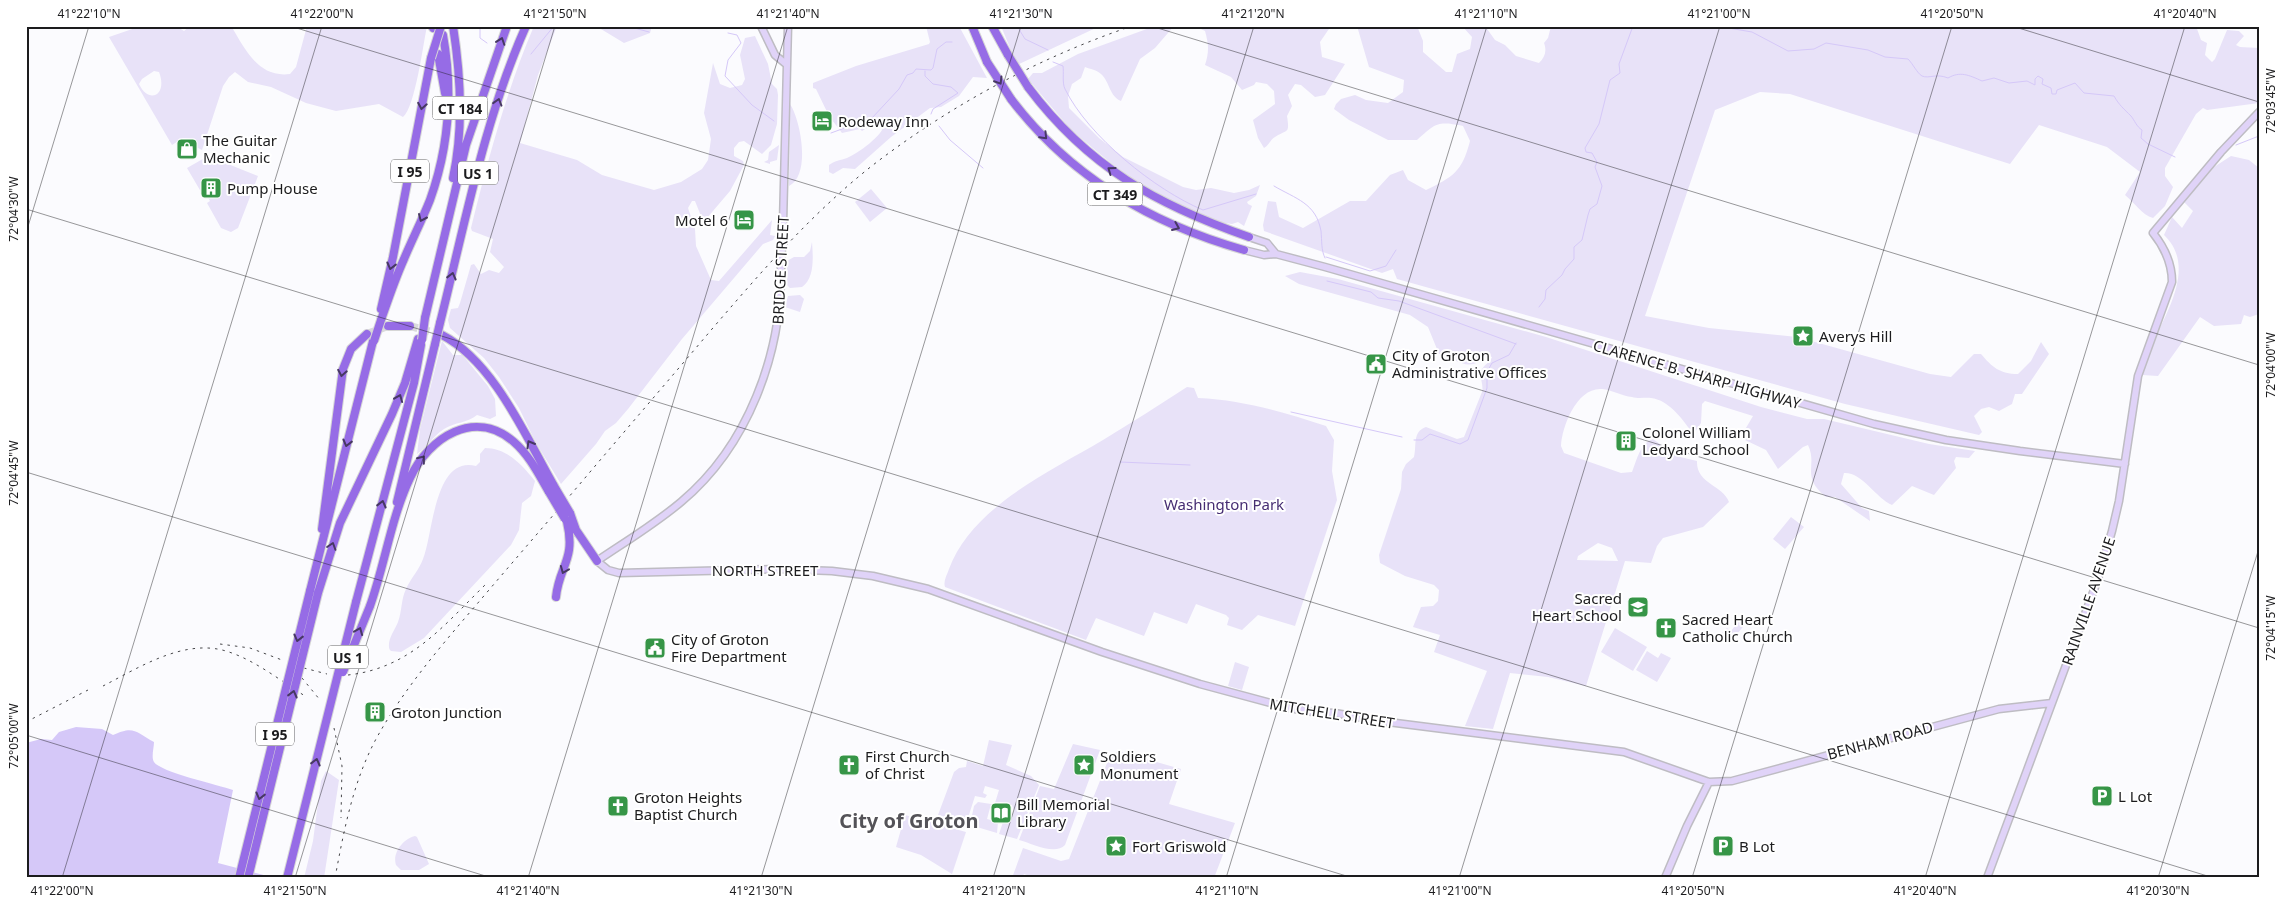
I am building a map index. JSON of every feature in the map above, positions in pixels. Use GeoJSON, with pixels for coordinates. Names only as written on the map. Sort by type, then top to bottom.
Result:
{"type":"FeatureCollection","features":[{"type":"Feature","properties":{"kind":"highway","name":"CT 184"},"geometry":{"type":"LineString","coordinates":[[431,290],[431,272],[453,175],[458,141],[460,85],[453,26]]}},
{"type":"Feature","properties":{"kind":"highway"},"geometry":{"type":"LineString","coordinates":[[248,878],[318,593],[340,523],[392,414],[420,339],[468,140],[507,26]]}},
{"type":"Feature","properties":{"kind":"highway","name":"US 1"},"geometry":{"type":"LineString","coordinates":[[329,709],[370,606],[381,570],[440,323],[490,126],[509,68],[526,26]]}},
{"type":"Feature","properties":{"kind":"highway"},"geometry":{"type":"LineString","coordinates":[[965,26],[982,50]]}},
{"type":"Feature","properties":{"kind":"highway","name":"CT 349"},"geometry":{"type":"LineString","coordinates":[[972,26],[988,62],[1011,99],[1069,160],[1109,191],[1148,214],[1178,228],[1244,250]]}},
{"type":"Feature","properties":{"kind":"highway","name":"CT 349"},"geometry":{"type":"LineString","coordinates":[[992,26],[1028,87],[1075,141],[1115,173],[1175,208],[1249,238]]}},
{"type":"Feature","properties":{"kind":"highway","name":"I 95"},"geometry":{"type":"LineString","coordinates":[[379,321],[434,56],[435,27]]}},
{"type":"Feature","properties":{"kind":"highway","name":"US 1"},"geometry":{"type":"LineString","coordinates":[[373,342],[397,275],[433,190],[442,155],[446,127],[448,78],[443,35]]}},
{"type":"Feature","properties":{"kind":"highway"},"geometry":{"type":"LineString","coordinates":[[434,56],[444,92],[446,127]]}},
{"type":"Feature","properties":{"kind":"highway"},"geometry":{"type":"LineString","coordinates":[[388,326],[410,326]]}},
{"type":"Feature","properties":{"kind":"highway"},"geometry":{"type":"LineString","coordinates":[[323,541],[322,519],[343,369],[350,349],[367,334]]}},
{"type":"Feature","properties":{"kind":"highway"},"geometry":{"type":"LineString","coordinates":[[442,336],[465,351],[490,379],[567,518],[596,561]]}},
{"type":"Feature","properties":{"kind":"highway"},"geometry":{"type":"LineString","coordinates":[[287,878],[356,602],[414,383],[420,339]]}},
{"type":"Feature","properties":{"kind":"highway","name":"I 95"},"geometry":{"type":"LineString","coordinates":[[239,878],[373,342]]}},
{"type":"Feature","properties":{"kind":"highway"},"geometry":{"type":"LineString","coordinates":[[381,570],[404,494],[416,468],[436,444],[454,432],[465,428],[480,427],[494,430],[507,436],[525,454],[552,489]]}},
{"type":"Feature","properties":{"kind":"highway"},"geometry":{"type":"LineString","coordinates":[[556,597],[558,585],[570,554],[567,518]]}},
{"type":"Feature","properties":{"kind":"main road"},"geometry":{"type":"LineString","coordinates":[[761,26],[775,55],[786,64]]}},
{"type":"Feature","properties":{"kind":"main road","name":"BRIDGE STREET"},"geometry":{"type":"LineString","coordinates":[[596,561],[632,538],[686,498],[708,474],[737,434],[757,396],[771,354],[780,311],[788,26]]}},
{"type":"Feature","properties":{"kind":"main road","name":"RAINVILLE AVENUE"},"geometry":{"type":"LineString","coordinates":[[1987,878],[2104,561],[2112,532],[2125,464],[2138,376],[2172,282],[2172,273],[2167,253],[2152,234],[2220,152],[2259,112]]}},
{"type":"Feature","properties":{"kind":"main road","name":"CLARENCE B. SHARP HIGHWAY"},"geometry":{"type":"LineString","coordinates":[[1249,238],[1267,243],[1276,254]]}},
{"type":"Feature","properties":{"kind":"main road","name":"CLARENCE B. SHARP HIGHWAY"},"geometry":{"type":"LineString","coordinates":[[1244,250],[1264,255],[1276,254],[1874,424],[2004,449],[2062,458],[2125,464]]}},
{"type":"Feature","properties":{"kind":"main road","name":"NORTH STREET"},"geometry":{"type":"LineString","coordinates":[[596,561],[608,570],[621,574],[779,569],[832,571],[873,576],[935,592]]}},
{"type":"Feature","properties":{"kind":"main road","name":"MITCHELL STREET"},"geometry":{"type":"LineString","coordinates":[[935,592],[1102,652],[1271,704],[1303,711],[1335,713],[1389,722],[1624,752],[1709,782]]}},
{"type":"Feature","properties":{"kind":"main road","name":"BENHAM ROAD"},"geometry":{"type":"LineString","coordinates":[[1709,782],[1732,781],[2000,709],[2052,703]]}},
{"type":"Feature","properties":{"kind":"main road"},"geometry":{"type":"LineString","coordinates":[[1665,878],[1687,826],[1709,782]]}},
{"type":"Feature","properties":{"kind":"green space"},"geometry":{"type":"Polygon","coordinates":[[[141,26],[176,26],[184,31],[190,26],[231,26],[248,53],[261,67],[269,72],[290,74],[296,67],[307,26],[427,26],[415,89],[403,117],[379,104],[336,111],[306,103],[271,87],[248,82],[235,72],[223,86],[202,150],[194,146],[190,139],[183,138],[172,145],[109,37],[141,26]],[[154,71],[142,79],[139,84],[148,94],[156,95],[161,87],[159,72],[154,71]]]}},
{"type":"Feature","properties":{"kind":"green space"},"geometry":{"type":"Polygon","coordinates":[[[534,26],[557,26],[538,75],[520,143],[577,160],[602,175],[654,190],[681,182],[702,169],[708,160],[711,139],[704,113],[713,63],[720,84],[730,88],[742,85],[745,79],[740,55],[745,38],[755,36],[768,64],[772,84],[777,89],[778,95],[777,124],[771,145],[762,154],[744,141],[739,142],[734,148],[734,156],[743,161],[744,165],[730,191],[707,218],[701,216],[695,201],[692,201],[688,208],[695,229],[696,246],[711,280],[719,281],[772,220],[770,235],[775,236],[773,240],[763,244],[682,339],[628,409],[616,423],[605,431],[561,484],[536,443],[519,408],[499,377],[484,358],[450,328],[448,320],[451,309],[458,308],[471,265],[474,264],[481,274],[489,270],[499,273],[504,267],[490,252],[493,239],[472,231],[471,228],[498,126],[534,26]]]}},
{"type":"Feature","properties":{"kind":"green space"},"geometry":{"type":"Polygon","coordinates":[[[596,26],[652,26],[650,33],[624,43],[596,26]]]}},
{"type":"Feature","properties":{"kind":"green space"},"geometry":{"type":"Polygon","coordinates":[[[926,26],[959,26],[987,78],[973,77],[959,96],[941,107],[930,108],[891,137],[855,169],[843,168],[833,174],[829,172],[829,165],[851,156],[875,139],[884,124],[878,121],[862,131],[860,129],[842,133],[829,116],[816,89],[813,88],[813,83],[856,66],[929,44],[926,26]]]}},
{"type":"Feature","properties":{"kind":"green space"},"geometry":{"type":"Polygon","coordinates":[[[1001,26],[1100,26],[1017,65],[1001,26]]]}},
{"type":"Feature","properties":{"kind":"green space"},"geometry":{"type":"Polygon","coordinates":[[[1155,26],[1174,26],[1155,48],[1140,59],[1121,101],[1114,96],[1101,74],[1085,67],[1081,78],[1072,84],[1068,96],[1069,108],[1099,138],[1123,157],[1183,187],[1196,190],[1211,188],[1234,193],[1249,190],[1260,185],[1256,196],[1247,202],[1252,206],[1244,226],[1238,222],[1232,224],[1219,222],[1194,212],[1123,173],[1071,130],[1028,79],[1033,73],[1042,73],[1078,54],[1155,26]]]}},
{"type":"Feature","properties":{"kind":"green space"},"geometry":{"type":"Polygon","coordinates":[[[1195,26],[1331,26],[1320,42],[1322,57],[1345,64],[1325,95],[1315,97],[1301,85],[1295,84],[1288,95],[1292,106],[1287,116],[1288,129],[1273,138],[1264,148],[1258,138],[1253,120],[1275,104],[1274,91],[1267,84],[1256,82],[1254,85],[1242,90],[1231,77],[1205,65],[1208,48],[1205,31],[1195,26]]]}},
{"type":"Feature","properties":{"kind":"green space"},"geometry":{"type":"Polygon","coordinates":[[[1357,26],[1417,26],[1423,41],[1423,52],[1446,72],[1452,72],[1457,54],[1470,49],[1472,37],[1462,26],[1485,26],[1495,40],[1505,45],[1516,56],[1539,63],[1545,54],[1544,43],[1548,38],[1551,26],[2196,26],[2201,40],[2207,43],[2205,55],[2212,62],[2227,30],[2239,31],[2244,36],[2236,45],[2259,48],[2259,103],[2207,110],[2203,108],[2196,114],[2165,168],[2165,176],[2173,187],[2165,206],[2153,218],[2142,211],[2125,195],[2140,172],[2107,147],[2039,125],[2010,164],[1790,94],[1760,92],[1715,110],[1645,316],[1709,328],[1797,337],[1930,374],[1951,377],[1974,354],[1981,354],[1989,363],[2001,371],[2018,374],[2031,361],[2041,342],[2049,354],[2022,394],[2015,394],[2012,404],[1999,411],[1989,407],[1981,409],[1974,416],[1982,432],[1979,435],[1845,404],[1397,279],[1393,269],[1382,273],[1264,231],[1263,225],[1268,201],[1276,202],[1279,217],[1303,228],[1350,201],[1366,201],[1390,175],[1403,170],[1408,180],[1426,190],[1450,177],[1464,160],[1470,141],[1463,126],[1442,124],[1433,127],[1417,140],[1388,140],[1349,120],[1334,109],[1341,99],[1355,95],[1366,100],[1388,103],[1403,92],[1404,80],[1369,67],[1357,26]]]}},
{"type":"Feature","properties":{"kind":"green space"},"geometry":{"type":"Polygon","coordinates":[[[790,104],[798,122],[802,160],[796,180],[789,186],[790,104]]]}},
{"type":"Feature","properties":{"kind":"green space"},"geometry":{"type":"Polygon","coordinates":[[[779,145],[777,160],[770,162],[770,164],[764,162],[768,160],[769,152],[779,145]]]}},
{"type":"Feature","properties":{"kind":"green space"},"geometry":{"type":"Polygon","coordinates":[[[208,156],[258,176],[238,228],[231,232],[221,228],[207,203],[210,201],[207,196],[204,197],[187,168],[208,156]]]}},
{"type":"Feature","properties":{"kind":"green space"},"geometry":{"type":"Polygon","coordinates":[[[2231,156],[2249,160],[2259,168],[2259,314],[2250,317],[2244,315],[2241,324],[2214,326],[2200,317],[2158,376],[2142,375],[2153,342],[2172,302],[2179,274],[2178,260],[2173,247],[2164,235],[2172,217],[2182,228],[2193,211],[2184,202],[2214,167],[2231,156]]]}},
{"type":"Feature","properties":{"kind":"green space"},"geometry":{"type":"Polygon","coordinates":[[[871,189],[887,208],[870,222],[855,202],[871,189]]]}},
{"type":"Feature","properties":{"kind":"green space"},"geometry":{"type":"Polygon","coordinates":[[[812,242],[812,266],[809,278],[802,287],[790,288],[787,285],[787,261],[794,257],[804,257],[810,251],[812,242]]]}},
{"type":"Feature","properties":{"kind":"green space"},"geometry":{"type":"Polygon","coordinates":[[[1300,272],[1338,279],[1546,337],[1761,407],[1807,419],[1824,419],[1929,444],[1975,451],[1969,458],[1956,457],[1954,461],[1956,468],[1934,495],[1912,486],[1892,505],[1857,477],[1844,473],[1841,484],[1862,508],[1869,511],[1870,521],[1835,497],[1826,497],[1818,490],[1812,477],[1811,452],[1808,445],[1803,447],[1778,469],[1766,450],[1745,440],[1743,433],[1753,416],[1705,401],[1702,404],[1701,423],[1695,432],[1691,431],[1674,410],[1657,399],[1637,398],[1602,389],[1593,390],[1585,394],[1572,409],[1564,428],[1561,446],[1564,453],[1621,473],[1632,472],[1642,448],[1653,439],[1676,456],[1697,461],[1701,475],[1726,496],[1729,502],[1703,527],[1663,538],[1657,546],[1651,563],[1625,561],[1586,686],[1548,677],[1510,673],[1493,729],[1465,726],[1487,671],[1434,652],[1440,635],[1413,627],[1421,607],[1433,606],[1438,601],[1439,590],[1434,585],[1405,576],[1380,563],[1379,555],[1401,489],[1402,472],[1406,464],[1414,457],[1416,439],[1419,432],[1426,427],[1457,439],[1464,437],[1482,392],[1481,371],[1492,357],[1488,356],[1474,364],[1458,362],[1439,354],[1428,327],[1410,315],[1299,284],[1285,276],[1300,272]],[[1598,543],[1578,556],[1577,560],[1618,561],[1612,548],[1598,543]]]}},
{"type":"Feature","properties":{"kind":"green space"},"geometry":{"type":"Polygon","coordinates":[[[800,295],[804,299],[800,312],[785,307],[788,296],[800,295]]]}},
{"type":"Feature","properties":{"kind":"green space"},"geometry":{"type":"Polygon","coordinates":[[[442,341],[453,355],[462,355],[488,386],[495,399],[496,416],[490,419],[477,415],[470,420],[448,427],[417,454],[420,429],[442,341]]]}},
{"type":"Feature","properties":{"kind":"green space","name":"Washington Park"},"geometry":{"type":"Polygon","coordinates":[[[1187,387],[1194,388],[1198,398],[1231,401],[1263,408],[1326,426],[1334,440],[1332,471],[1337,500],[1295,626],[1258,615],[1242,630],[1227,625],[1229,618],[1226,615],[1196,604],[1187,624],[1154,612],[1144,636],[1096,618],[1086,640],[945,587],[946,576],[960,547],[975,527],[994,509],[1014,493],[1187,387]]]}},
{"type":"Feature","properties":{"kind":"green space"},"geometry":{"type":"Polygon","coordinates":[[[485,448],[507,454],[525,469],[535,481],[531,496],[522,503],[519,530],[511,545],[424,638],[401,652],[391,651],[389,648],[390,640],[397,625],[404,593],[423,559],[443,484],[451,473],[462,466],[476,466],[480,462],[480,454],[485,448]]]}},
{"type":"Feature","properties":{"kind":"green space"},"geometry":{"type":"Polygon","coordinates":[[[1791,517],[1804,527],[1785,549],[1773,539],[1791,517]]]}},
{"type":"Feature","properties":{"kind":"green space"},"geometry":{"type":"Polygon","coordinates":[[[1741,618],[1746,623],[1729,644],[1720,635],[1727,628],[1731,631],[1741,618]]]}},
{"type":"Feature","properties":{"kind":"green space"},"geometry":{"type":"Polygon","coordinates":[[[1615,628],[1647,647],[1633,671],[1601,652],[1615,628]]]}},
{"type":"Feature","properties":{"kind":"green space"},"geometry":{"type":"Polygon","coordinates":[[[1647,651],[1658,658],[1661,653],[1671,658],[1657,682],[1636,670],[1647,651]]]}},
{"type":"Feature","properties":{"kind":"green space"},"geometry":{"type":"Polygon","coordinates":[[[1235,662],[1249,667],[1242,690],[1228,686],[1235,662]]]}},
{"type":"Feature","properties":{"kind":"green space"},"geometry":{"type":"Polygon","coordinates":[[[989,740],[1012,745],[1006,765],[1031,776],[1039,785],[1017,839],[999,834],[1003,822],[1007,824],[1010,822],[1014,810],[1012,805],[1000,802],[999,804],[995,803],[999,790],[985,786],[983,793],[987,795],[985,798],[975,796],[967,821],[964,824],[938,815],[954,772],[959,768],[966,767],[967,761],[983,766],[989,740]]]}},
{"type":"Feature","properties":{"kind":"green space"},"geometry":{"type":"Polygon","coordinates":[[[1073,744],[1100,750],[1065,845],[1061,848],[1049,849],[1019,840],[1040,786],[1054,789],[1073,744]]]}},
{"type":"Feature","properties":{"kind":"green space"},"geometry":{"type":"Polygon","coordinates":[[[1118,751],[1181,769],[1169,804],[1235,823],[1214,878],[1035,878],[1024,874],[1022,878],[1012,878],[1023,848],[1061,861],[1069,859],[1109,758],[1118,751]]]}},
{"type":"Feature","properties":{"kind":"green space"},"geometry":{"type":"Polygon","coordinates":[[[326,771],[339,780],[324,878],[304,878],[313,841],[321,781],[326,771]]]}},
{"type":"Feature","properties":{"kind":"green space"},"geometry":{"type":"Polygon","coordinates":[[[978,802],[991,804],[987,819],[998,822],[997,833],[970,825],[974,806],[978,802]]]}},
{"type":"Feature","properties":{"kind":"green space"},"geometry":{"type":"Polygon","coordinates":[[[905,815],[966,832],[952,874],[921,855],[896,847],[905,815]]]}},
{"type":"Feature","properties":{"kind":"green space"},"geometry":{"type":"Polygon","coordinates":[[[415,836],[429,864],[419,870],[401,870],[396,865],[397,851],[406,840],[415,836]]]}},
{"type":"Feature","properties":{"kind":"shaded area"},"geometry":{"type":"Polygon","coordinates":[[[76,727],[102,729],[113,735],[126,730],[135,731],[154,742],[153,760],[159,766],[178,774],[233,790],[218,863],[275,878],[26,878],[26,743],[41,739],[52,740],[59,732],[76,727]]]}},
{"type":"Feature","properties":{"kind":"waterway"},"geometry":{"type":"LineString","coordinates":[[480,26],[480,38],[487,43]]}},
{"type":"Feature","properties":{"kind":"waterway"},"geometry":{"type":"LineString","coordinates":[[531,54],[554,26]]}},
{"type":"Feature","properties":{"kind":"waterway"},"geometry":{"type":"LineString","coordinates":[[627,26],[649,32]]}},
{"type":"Feature","properties":{"kind":"waterway"},"geometry":{"type":"LineString","coordinates":[[1017,26],[1025,39],[1048,50]]}},
{"type":"Feature","properties":{"kind":"waterway"},"geometry":{"type":"LineString","coordinates":[[1539,307],[1545,299],[1546,290],[1562,275],[1574,259],[1574,247],[1582,240],[1590,209],[1597,204],[1602,186],[1595,167],[1597,162],[1592,153],[1586,152],[1585,148],[1599,124],[1610,80],[1620,73],[1619,64],[1633,26]]}},
{"type":"Feature","properties":{"kind":"waterway"},"geometry":{"type":"LineString","coordinates":[[1717,26],[1752,32],[1788,51],[1814,49],[1826,43],[1868,50],[1885,57],[1908,59],[1918,73],[1925,77],[1940,76],[1948,78],[1961,74],[1982,81],[1994,78],[2009,83],[2027,81],[2035,85],[2035,79],[2038,76],[2043,79],[2042,84],[2051,88],[2052,94],[2056,94],[2057,90],[2075,83],[2084,93],[2114,96],[2142,130],[2141,138],[2148,144],[2175,157]]}},
{"type":"Feature","properties":{"kind":"waterway"},"geometry":{"type":"LineString","coordinates":[[728,33],[737,35],[741,43],[728,60],[725,76],[752,105],[774,121]]}},
{"type":"Feature","properties":{"kind":"waterway"},"geometry":{"type":"LineString","coordinates":[[831,133],[872,118],[899,89],[907,75],[913,73],[916,69],[931,70],[937,49],[946,42],[952,42]]}},
{"type":"Feature","properties":{"kind":"waterway"},"geometry":{"type":"LineString","coordinates":[[1053,62],[1063,66],[1065,89],[1090,125],[1125,160],[1164,189],[1203,210],[1256,194]]}},
{"type":"Feature","properties":{"kind":"waterway"},"geometry":{"type":"LineString","coordinates":[[925,71],[925,76],[933,84],[951,87],[958,93],[933,109],[931,114]]}},
{"type":"Feature","properties":{"kind":"waterway"},"geometry":{"type":"LineString","coordinates":[[939,126],[950,140],[983,168]]}},
{"type":"Feature","properties":{"kind":"waterway"},"geometry":{"type":"LineString","coordinates":[[2236,145],[2259,136]]}},
{"type":"Feature","properties":{"kind":"waterway"},"geometry":{"type":"LineString","coordinates":[[1274,186],[1304,203],[1315,214],[1321,231],[1322,249],[1325,258]]}},
{"type":"Feature","properties":{"kind":"waterway"},"geometry":{"type":"LineString","coordinates":[[1326,257],[1370,271],[1386,266],[1396,250]]}},
{"type":"Feature","properties":{"kind":"waterway"},"geometry":{"type":"LineString","coordinates":[[1327,281],[1371,292],[1378,298],[1399,301],[1516,344]]}},
{"type":"Feature","properties":{"kind":"waterway"},"geometry":{"type":"LineString","coordinates":[[1414,440],[1422,440],[1430,434],[1460,444],[1468,440],[1487,388],[1487,372],[1492,363],[1509,355],[1516,343]]}},
{"type":"Feature","properties":{"kind":"waterway"},"geometry":{"type":"LineString","coordinates":[[1291,412],[1402,437]]}},
{"type":"Feature","properties":{"kind":"waterway"},"geometry":{"type":"LineString","coordinates":[[1120,462],[1190,465]]}},
{"type":"Feature","properties":{"kind":"tunnel"},"geometry":{"type":"LineString","coordinates":[[367,334],[388,326]]}},
{"type":"Feature","properties":{"kind":"tunnel"},"geometry":{"type":"LineString","coordinates":[[410,326],[442,335]]}},
{"type":"Feature","properties":{"kind":"railway"},"geometry":{"type":"LineString","coordinates":[[335,878],[346,824],[361,772],[376,739],[410,686],[463,620],[788,243],[851,183],[933,122],[1029,68],[1132,26]]}},
{"type":"Feature","properties":{"kind":"railway"},"geometry":{"type":"LineString","coordinates":[[348,675],[370,671],[390,664],[408,654],[440,629],[486,584]]}},
{"type":"Feature","properties":{"kind":"railway"},"geometry":{"type":"LineString","coordinates":[[220,644],[250,648],[282,660]]}},
{"type":"Feature","properties":{"kind":"railway"},"geometry":{"type":"LineString","coordinates":[[103,686],[164,656],[196,648],[213,648],[229,652],[249,661],[305,696]]}},
{"type":"Feature","properties":{"kind":"railway"},"geometry":{"type":"LineString","coordinates":[[304,668],[327,674]]}},
{"type":"Feature","properties":{"kind":"railway"},"geometry":{"type":"LineString","coordinates":[[302,678],[320,700]]}},
{"type":"Feature","properties":{"kind":"railway"},"geometry":{"type":"LineString","coordinates":[[26,722],[88,690]]}},
{"type":"Feature","properties":{"kind":"railway"},"geometry":{"type":"LineString","coordinates":[[334,728],[342,766],[341,818]]}},
{"type":"Feature","properties":{"kind":"place","name":"Rodeway Inn"},"geometry":{"type":"Point","coordinates":[822,121]}},
{"type":"Feature","properties":{"kind":"place","name":"The Guitar Mechanic"},"geometry":{"type":"Point","coordinates":[187,149]}},
{"type":"Feature","properties":{"kind":"place","name":"Pump House"},"geometry":{"type":"Point","coordinates":[211,188]}},
{"type":"Feature","properties":{"kind":"place","name":"Motel 6"},"geometry":{"type":"Point","coordinates":[744,220]}},
{"type":"Feature","properties":{"kind":"place","name":"Averys Hill"},"geometry":{"type":"Point","coordinates":[1803,336]}},
{"type":"Feature","properties":{"kind":"place","name":"City of Groton Administrative Offices"},"geometry":{"type":"Point","coordinates":[1376,364]}},
{"type":"Feature","properties":{"kind":"place","name":"Colonel William Ledyard School"},"geometry":{"type":"Point","coordinates":[1626,441]}},
{"type":"Feature","properties":{"kind":"place","name":"Sacred Heart School"},"geometry":{"type":"Point","coordinates":[1638,607]}},
{"type":"Feature","properties":{"kind":"place","name":"Sacred Heart Catholic Church"},"geometry":{"type":"Point","coordinates":[1666,628]}},
{"type":"Feature","properties":{"kind":"place","name":"City of Groton Fire Department"},"geometry":{"type":"Point","coordinates":[655,648]}},
{"type":"Feature","properties":{"kind":"place","name":"Groton Junction"},"geometry":{"type":"Point","coordinates":[375,712]}},
{"type":"Feature","properties":{"kind":"place","name":"First Church of Christ"},"geometry":{"type":"Point","coordinates":[849,765]}},
{"type":"Feature","properties":{"kind":"place","name":"Soldiers Monument"},"geometry":{"type":"Point","coordinates":[1084,765]}},
{"type":"Feature","properties":{"kind":"place","name":"L Lot"},"geometry":{"type":"Point","coordinates":[2102,796]}},
{"type":"Feature","properties":{"kind":"place","name":"Groton Heights Baptist Church"},"geometry":{"type":"Point","coordinates":[618,806]}},
{"type":"Feature","properties":{"kind":"place","name":"Bill Memorial Library"},"geometry":{"type":"Point","coordinates":[1001,813]}},
{"type":"Feature","properties":{"kind":"place","name":"Fort Griswold"},"geometry":{"type":"Point","coordinates":[1116,846]}},
{"type":"Feature","properties":{"kind":"place","name":"B Lot"},"geometry":{"type":"Point","coordinates":[1723,846]}},
{"type":"Feature","properties":{"kind":"district","name":"City of Groton"},"geometry":{"type":"Point","coordinates":[909,820]}}]}
